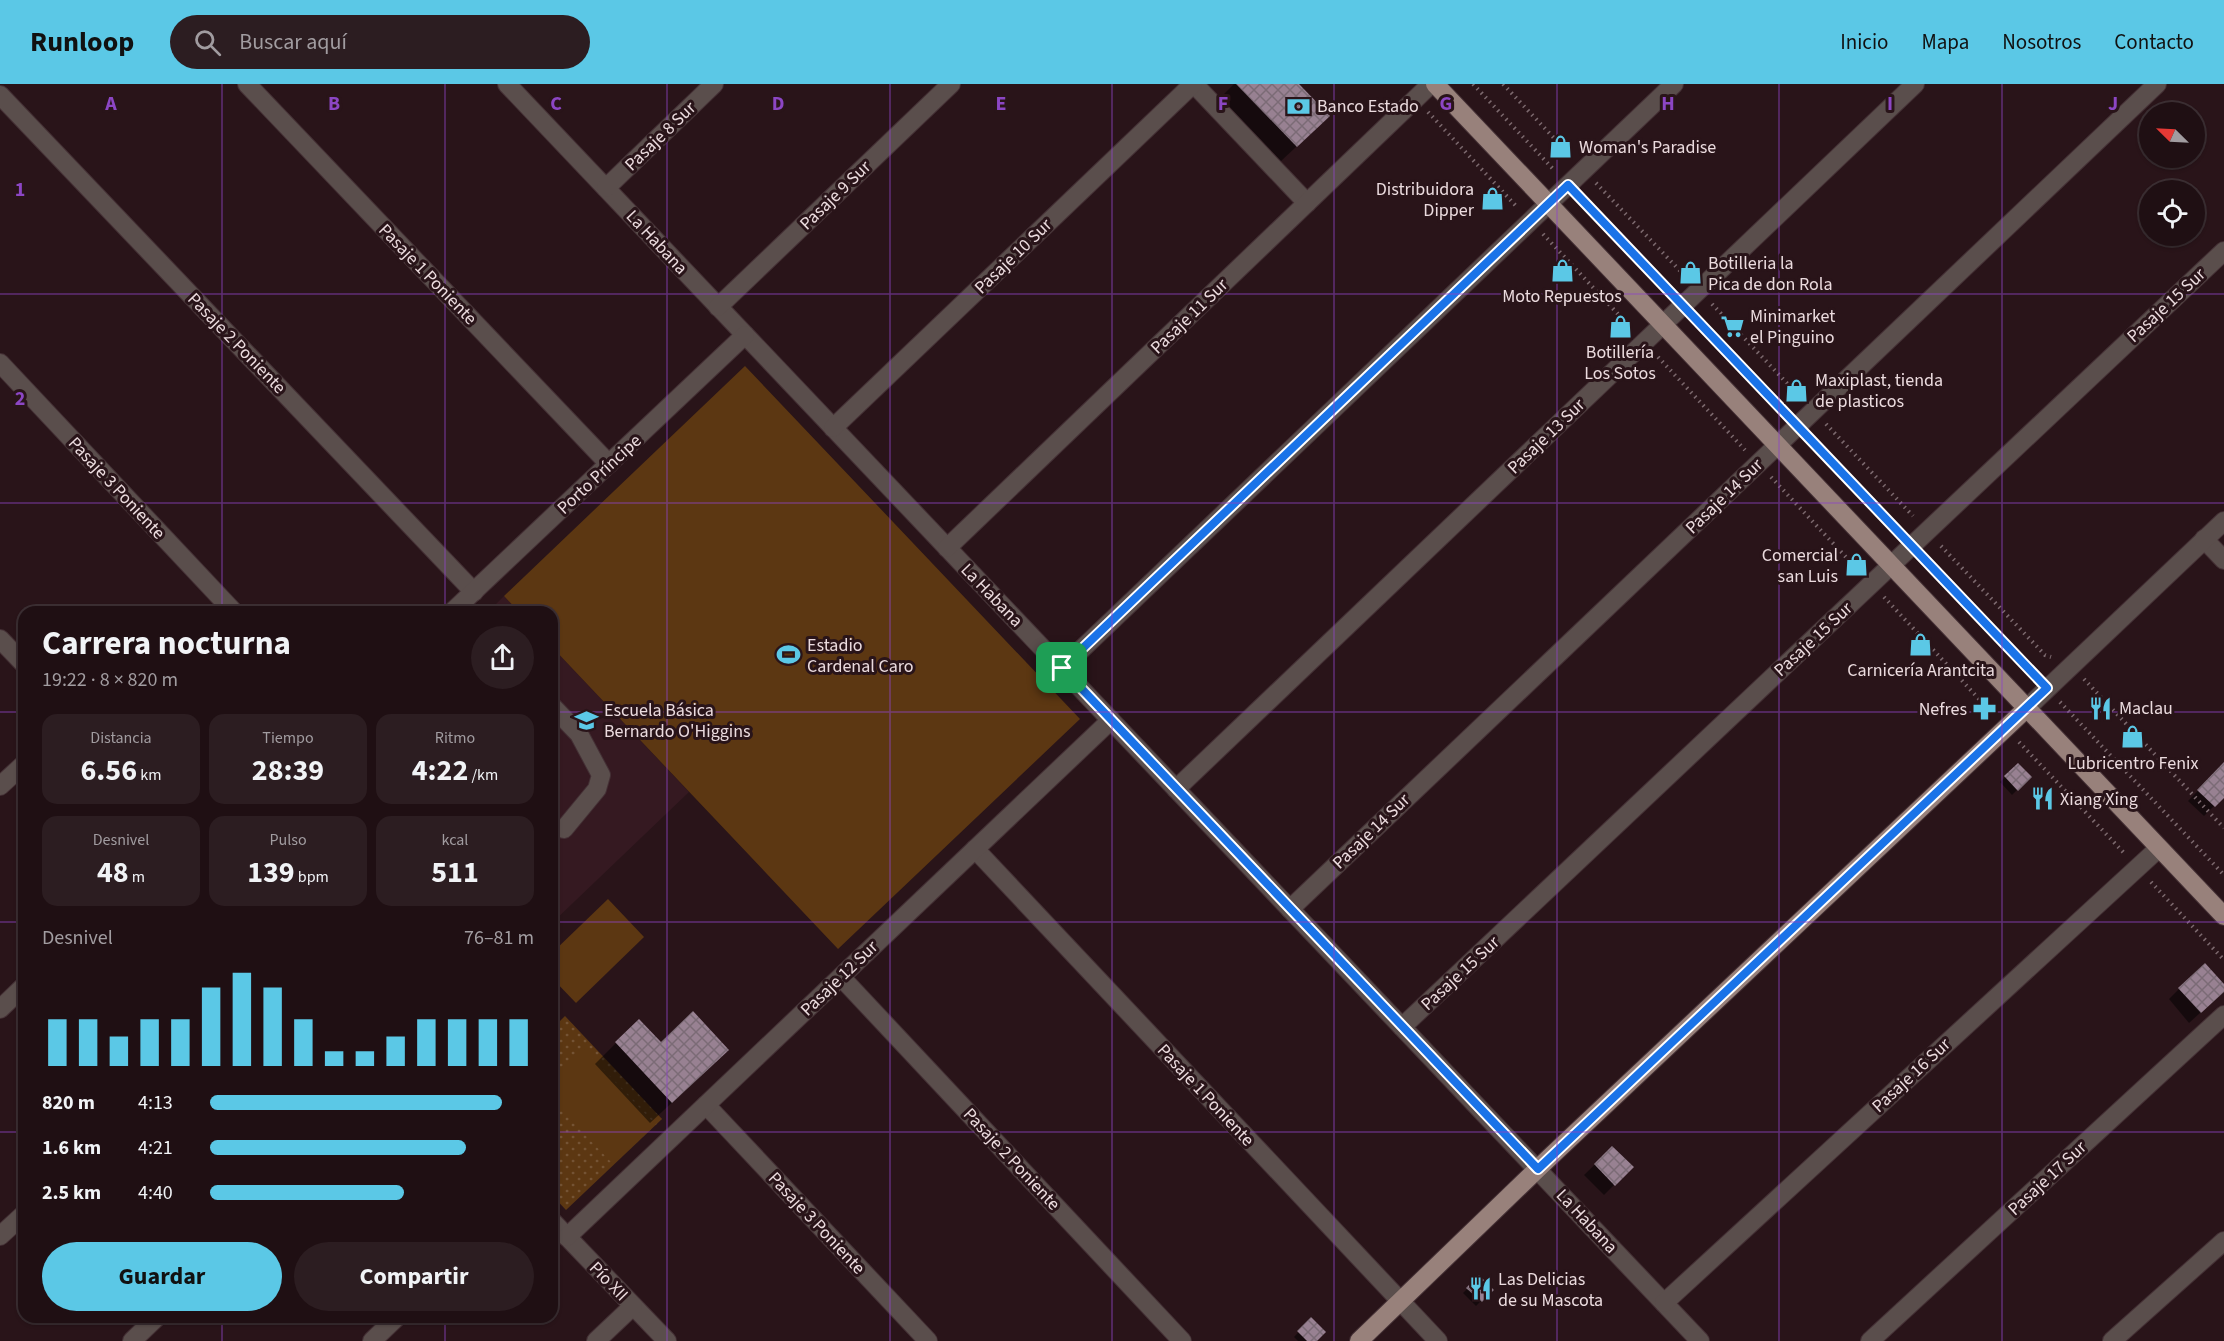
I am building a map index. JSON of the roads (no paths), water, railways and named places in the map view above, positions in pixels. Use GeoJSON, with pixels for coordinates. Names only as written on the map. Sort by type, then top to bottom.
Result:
{"type":"FeatureCollection","features":[{"type":"Feature","properties":{"kind":"main road"},"geometry":{"type":"LineString","coordinates":[[1433,84],[2224,916]]}},
{"type":"Feature","properties":{"kind":"main road"},"geometry":{"type":"LineString","coordinates":[[1359,1341],[2027,708]]}},
{"type":"Feature","properties":{"kind":"street","name":"Pasaje 1 Poniente"},"geometry":{"type":"LineString","coordinates":[[247,84],[609,464]]}},
{"type":"Feature","properties":{"kind":"street","name":"La Habana"},"geometry":{"type":"LineString","coordinates":[[507,84],[1700,1341]]}},
{"type":"Feature","properties":{"kind":"street","name":"Pasaje 8 Sur"},"geometry":{"type":"LineString","coordinates":[[606,188],[714,84]]}},
{"type":"Feature","properties":{"kind":"street","name":"Pasaje 9 Sur"},"geometry":{"type":"LineString","coordinates":[[718,307],[951,84]]}},
{"type":"Feature","properties":{"kind":"street"},"geometry":{"type":"LineString","coordinates":[[1194,84],[1307,203]]}},
{"type":"Feature","properties":{"kind":"street","name":"Pasaje 10 Sur"},"geometry":{"type":"LineString","coordinates":[[834,428],[1194,84]]}},
{"type":"Feature","properties":{"kind":"street","name":"Pasaje 11 Sur"},"geometry":{"type":"LineString","coordinates":[[947,548],[1433,84]]}},
{"type":"Feature","properties":{"kind":"street"},"geometry":{"type":"LineString","coordinates":[[1062,668],[1674,84]]}},
{"type":"Feature","properties":{"kind":"street","name":"Pasaje 13 Sur"},"geometry":{"type":"LineString","coordinates":[[1176,789],[1916,84]]}},
{"type":"Feature","properties":{"kind":"street","name":"Pasaje 14 Sur"},"geometry":{"type":"LineString","coordinates":[[1290,909],[2157,84]]}},
{"type":"Feature","properties":{"kind":"street","name":"Pasaje 2 Poniente"},"geometry":{"type":"LineString","coordinates":[[0,95],[474,592]]}},
{"type":"Feature","properties":{"kind":"street","name":"Pasaje 15 Sur"},"geometry":{"type":"LineString","coordinates":[[1402,1027],[2224,251]]}},
{"type":"Feature","properties":{"kind":"street","name":"Porto Príncipe"},"geometry":{"type":"LineString","coordinates":[[459,606],[745,335]]}},
{"type":"Feature","properties":{"kind":"street","name":"Pasaje 3 Poniente"},"geometry":{"type":"LineString","coordinates":[[0,363],[228,606]]}},
{"type":"Feature","properties":{"kind":"street"},"geometry":{"type":"LineString","coordinates":[[2027,708],[2224,521]]}},
{"type":"Feature","properties":{"kind":"street"},"geometry":{"type":"LineString","coordinates":[[2204,539],[2224,560]]}},
{"type":"Feature","properties":{"kind":"street"},"geometry":{"type":"LineString","coordinates":[[0,639],[18,658]]}},
{"type":"Feature","properties":{"kind":"street"},"geometry":{"type":"LineString","coordinates":[[558,712],[579,734],[601,775],[597,789],[564,829]]}},
{"type":"Feature","properties":{"kind":"street","name":"Pasaje 12 Sur"},"geometry":{"type":"LineString","coordinates":[[567,1237],[1111,720]]}},
{"type":"Feature","properties":{"kind":"street"},"geometry":{"type":"LineString","coordinates":[[0,786],[18,770]]}},
{"type":"Feature","properties":{"kind":"street","name":"Pasaje 16 Sur"},"geometry":{"type":"LineString","coordinates":[[1664,1303],[2159,848]]}},
{"type":"Feature","properties":{"kind":"street","name":"Pasaje 1 Poniente"},"geometry":{"type":"LineString","coordinates":[[975,849],[1438,1341]]}},
{"type":"Feature","properties":{"kind":"street","name":"Pasaje 2 Poniente"},"geometry":{"type":"LineString","coordinates":[[841,977],[1182,1341]]}},
{"type":"Feature","properties":{"kind":"street"},"geometry":{"type":"LineString","coordinates":[[0,1009],[18,992]]}},
{"type":"Feature","properties":{"kind":"street","name":"Pasaje 17 Sur"},"geometry":{"type":"LineString","coordinates":[[1870,1341],[2224,1016]]}},
{"type":"Feature","properties":{"kind":"street","name":"Pasaje 3 Poniente"},"geometry":{"type":"LineString","coordinates":[[706,1105],[927,1341]]}},
{"type":"Feature","properties":{"kind":"street"},"geometry":{"type":"LineString","coordinates":[[0,1236],[18,1220]]}},
{"type":"Feature","properties":{"kind":"street","name":"Pío XII"},"geometry":{"type":"LineString","coordinates":[[558,1227],[667,1341]]}},
{"type":"Feature","properties":{"kind":"street"},"geometry":{"type":"LineString","coordinates":[[2112,1341],[2224,1241]]}},
{"type":"Feature","properties":{"kind":"street"},"geometry":{"type":"LineString","coordinates":[[596,1341],[633,1306]]}},
{"type":"Feature","properties":{"kind":"street"},"geometry":{"type":"LineString","coordinates":[[132,1341],[151,1323]]}},
{"type":"Feature","properties":{"kind":"street"},"geometry":{"type":"LineString","coordinates":[[372,1341],[391,1323]]}},
{"type":"Feature","properties":{"kind":"place","name":"Banco Estado"},"geometry":{"type":"Point","coordinates":[1299,106]}},
{"type":"Feature","properties":{"kind":"place","name":"Woman's Paradise"},"geometry":{"type":"Point","coordinates":[1561,147]}},
{"type":"Feature","properties":{"kind":"place","name":"Distribuidora Dipper"},"geometry":{"type":"Point","coordinates":[1492,199]}},
{"type":"Feature","properties":{"kind":"place","name":"Moto Repuestos"},"geometry":{"type":"Point","coordinates":[1562,270]}},
{"type":"Feature","properties":{"kind":"place","name":"Botilleria la Pica de don Rola"},"geometry":{"type":"Point","coordinates":[1690,273]}},
{"type":"Feature","properties":{"kind":"place","name":"Botillería Los Sotos"},"geometry":{"type":"Point","coordinates":[1620,326]}},
{"type":"Feature","properties":{"kind":"place","name":"Minimarket el Pinguino"},"geometry":{"type":"Point","coordinates":[1732,326]}},
{"type":"Feature","properties":{"kind":"place","name":"Maxiplast, tienda de plasticos"},"geometry":{"type":"Point","coordinates":[1797,390]}},
{"type":"Feature","properties":{"kind":"place","name":"Comercial san Luis"},"geometry":{"type":"Point","coordinates":[1856,565]}},
{"type":"Feature","properties":{"kind":"place","name":"Carnicería Arantcita"},"geometry":{"type":"Point","coordinates":[1921,644]}},
{"type":"Feature","properties":{"kind":"place","name":"Estadio Cardenal Caro"},"geometry":{"type":"Point","coordinates":[789,655]}},
{"type":"Feature","properties":{"kind":"place","name":"Maclau"},"geometry":{"type":"Point","coordinates":[2101,708]}},
{"type":"Feature","properties":{"kind":"place","name":"Nefres"},"geometry":{"type":"Point","coordinates":[1985,709]}},
{"type":"Feature","properties":{"kind":"place","name":"Escuela Básica Bernardo O'Higgins"},"geometry":{"type":"Point","coordinates":[586,720]}},
{"type":"Feature","properties":{"kind":"place","name":"Lubricentro Fenix"},"geometry":{"type":"Point","coordinates":[2133,737]}},
{"type":"Feature","properties":{"kind":"place","name":"Xiang Xing"},"geometry":{"type":"Point","coordinates":[2042,799]}},
{"type":"Feature","properties":{"kind":"place","name":"Las Delicias de su Mascota"},"geometry":{"type":"Point","coordinates":[1480,1289]}}]}
